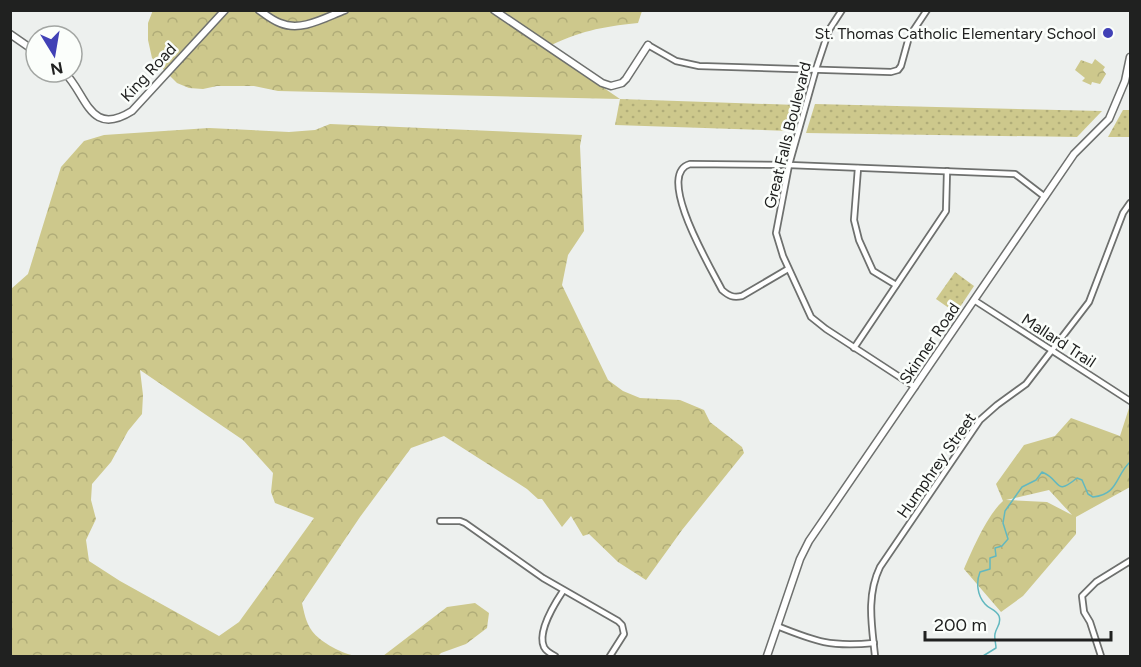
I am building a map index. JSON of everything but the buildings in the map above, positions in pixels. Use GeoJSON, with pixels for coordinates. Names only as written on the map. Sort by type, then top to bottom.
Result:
{"type":"FeatureCollection","features":[{"type":"Feature","properties":{"kind":"street","name":"King Road"},"geometry":{"type":"LineString","coordinates":[[72,84],[93,114],[106,120],[120,118],[132,111],[225,10]]}},
{"type":"Feature","properties":{"kind":"street"},"geometry":{"type":"LineString","coordinates":[[259,10],[280,23],[301,26],[345,10]]}},
{"type":"Feature","properties":{"kind":"street"},"geometry":{"type":"LineString","coordinates":[[494,10],[602,83],[611,86],[626,79],[648,45],[676,61],[699,66],[898,70],[909,38],[927,10]]}},
{"type":"Feature","properties":{"kind":"street","name":"Great Falls Boulevard"},"geometry":{"type":"LineString","coordinates":[[842,10],[828,30],[816,69],[789,165],[776,233],[788,269],[811,317],[915,387]]}},
{"type":"Feature","properties":{"kind":"street"},"geometry":{"type":"LineString","coordinates":[[10,34],[24,44]]}},
{"type":"Feature","properties":{"kind":"street","name":"Skinner Road"},"geometry":{"type":"LineString","coordinates":[[767,657],[800,559],[809,541],[1074,154],[1109,119],[1129,74],[1131,57]]}},
{"type":"Feature","properties":{"kind":"street"},"geometry":{"type":"LineString","coordinates":[[788,269],[742,296],[728,295],[722,290],[680,201],[678,184],[680,171],[684,166],[690,164],[789,165],[1015,174],[1045,196]]}},
{"type":"Feature","properties":{"kind":"street"},"geometry":{"type":"LineString","coordinates":[[858,168],[854,220],[859,240],[873,271],[896,285]]}},
{"type":"Feature","properties":{"kind":"street"},"geometry":{"type":"LineString","coordinates":[[854,348],[946,211],[947,171]]}},
{"type":"Feature","properties":{"kind":"street","name":"Humphrey Street"},"geometry":{"type":"LineString","coordinates":[[875,657],[871,600],[872,587],[880,567],[980,420],[996,405],[1026,384],[1089,302],[1123,213],[1131,203]]}},
{"type":"Feature","properties":{"kind":"street","name":"Mallard Trail"},"geometry":{"type":"LineString","coordinates":[[974,300],[1131,401]]}},
{"type":"Feature","properties":{"kind":"street"},"geometry":{"type":"LineString","coordinates":[[440,521],[460,520],[563,591],[622,625],[624,634],[610,657]]}},
{"type":"Feature","properties":{"kind":"street"},"geometry":{"type":"LineString","coordinates":[[1101,657],[1090,622],[1084,612],[1082,596],[1096,582],[1131,561]]}},
{"type":"Feature","properties":{"kind":"street"},"geometry":{"type":"LineString","coordinates":[[555,657],[545,650],[544,629],[563,591]]}},
{"type":"Feature","properties":{"kind":"street"},"geometry":{"type":"LineString","coordinates":[[777,626],[824,643],[852,645],[874,643]]}},
{"type":"Feature","properties":{"kind":"green space"},"geometry":{"type":"Polygon","coordinates":[[[153,10],[642,11],[638,23],[590,31],[569,37],[545,48],[620,99],[278,91],[254,86],[189,88],[177,83],[152,58],[148,40],[148,23],[153,10]]]}},
{"type":"Feature","properties":{"kind":"green space"},"geometry":{"type":"Polygon","coordinates":[[[1095,59],[1105,67],[1103,70],[1106,74],[1100,84],[1092,82],[1091,85],[1082,81],[1085,78],[1075,70],[1081,60],[1092,64],[1095,59]]]}},
{"type":"Feature","properties":{"kind":"green space"},"geometry":{"type":"Polygon","coordinates":[[[620,99],[797,105],[790,131],[615,125],[620,99]]]}},
{"type":"Feature","properties":{"kind":"green space"},"geometry":{"type":"Polygon","coordinates":[[[815,104],[1102,111],[1077,137],[806,133],[815,104]]]}},
{"type":"Feature","properties":{"kind":"green space"},"geometry":{"type":"Polygon","coordinates":[[[1123,110],[1130,110],[1130,137],[1108,137],[1123,110]]]}},
{"type":"Feature","properties":{"kind":"green space"},"geometry":{"type":"Polygon","coordinates":[[[330,124],[582,135],[580,146],[584,231],[568,255],[562,285],[608,380],[623,391],[640,398],[680,400],[704,410],[710,422],[742,447],[744,453],[682,530],[646,580],[618,562],[589,534],[583,536],[571,516],[562,527],[542,499],[538,499],[527,489],[444,436],[411,448],[360,517],[302,603],[308,625],[316,635],[339,651],[357,656],[11,656],[11,289],[28,274],[61,167],[84,141],[104,135],[209,128],[289,132],[315,130],[330,124]],[[140,370],[143,395],[142,414],[128,431],[111,462],[92,484],[91,500],[96,519],[86,540],[89,561],[120,581],[219,636],[239,622],[314,518],[275,503],[271,492],[273,473],[243,440],[140,370]]]}},
{"type":"Feature","properties":{"kind":"green space"},"geometry":{"type":"Polygon","coordinates":[[[955,272],[974,286],[956,313],[936,299],[955,272]]]}},
{"type":"Feature","properties":{"kind":"green space"},"geometry":{"type":"Polygon","coordinates":[[[1130,405],[1130,487],[1076,517],[1076,534],[1023,596],[1001,612],[964,569],[986,523],[1003,501],[996,484],[1024,445],[1055,436],[1071,418],[1120,436],[1130,405]],[[1049,490],[1006,500],[1047,502],[1072,515],[1049,490]]]}},
{"type":"Feature","properties":{"kind":"green space"},"geometry":{"type":"Polygon","coordinates":[[[475,603],[489,613],[487,628],[466,644],[438,656],[383,656],[447,607],[475,603]]]}},
{"type":"Feature","properties":{"kind":"waterway"},"geometry":{"type":"LineString","coordinates":[[983,656],[996,648],[995,636],[1000,619],[998,614],[980,597],[979,576],[980,572],[990,569],[990,558],[996,556],[995,548],[1002,546],[1008,539],[1003,523],[1005,511],[1022,487],[1036,480],[1042,472],[1061,487],[1077,478],[1082,480],[1088,494],[1093,497],[1108,492],[1130,462]]}},
{"type":"Feature","properties":{"kind":"place","name":"St. Thomas Catholic Elementary School"},"geometry":{"type":"Point","coordinates":[1108,33]}}]}
